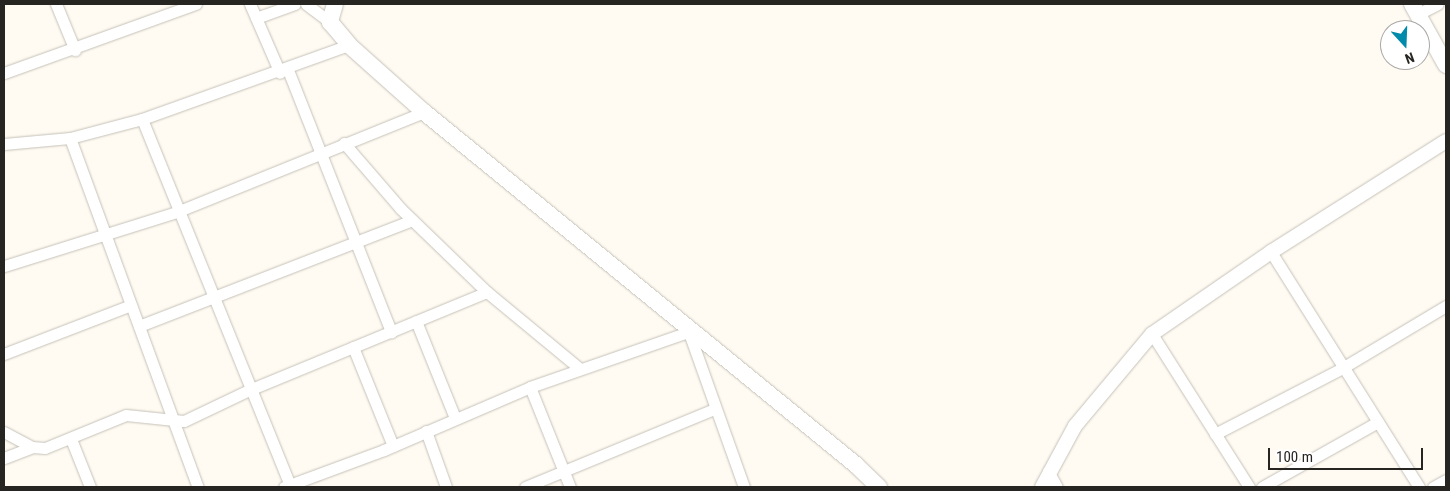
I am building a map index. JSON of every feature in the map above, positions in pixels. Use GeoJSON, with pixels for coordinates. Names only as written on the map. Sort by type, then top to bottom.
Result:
{"type":"FeatureCollection","features":[{"type":"Feature","properties":{"kind":"main road"},"geometry":{"type":"LineString","coordinates":[[335,4],[330,22],[349,45],[424,112],[687,329],[856,465],[879,487]]}},
{"type":"Feature","properties":{"kind":"main road"},"geometry":{"type":"LineString","coordinates":[[1415,9],[1446,65]]}},
{"type":"Feature","properties":{"kind":"street"},"geometry":{"type":"LineString","coordinates":[[56,4],[74,50]]}},
{"type":"Feature","properties":{"kind":"street"},"geometry":{"type":"LineString","coordinates":[[4,73],[74,50],[196,4]]}},
{"type":"Feature","properties":{"kind":"street"},"geometry":{"type":"LineString","coordinates":[[250,4],[284,72],[319,153],[391,332]]}},
{"type":"Feature","properties":{"kind":"street"},"geometry":{"type":"LineString","coordinates":[[256,18],[295,4]]}},
{"type":"Feature","properties":{"kind":"street"},"geometry":{"type":"LineString","coordinates":[[306,4],[330,22]]}},
{"type":"Feature","properties":{"kind":"street"},"geometry":{"type":"LineString","coordinates":[[1415,9],[1438,4]]}},
{"type":"Feature","properties":{"kind":"street"},"geometry":{"type":"LineString","coordinates":[[4,144],[70,138],[142,119],[284,72],[349,45]]}},
{"type":"Feature","properties":{"kind":"street"},"geometry":{"type":"LineString","coordinates":[[4,266],[179,211],[424,112]]}},
{"type":"Feature","properties":{"kind":"street"},"geometry":{"type":"LineString","coordinates":[[142,119],[288,486],[393,446],[530,387],[687,329],[714,409],[744,487]]}},
{"type":"Feature","properties":{"kind":"street"},"geometry":{"type":"LineString","coordinates":[[70,138],[198,487]]}},
{"type":"Feature","properties":{"kind":"street"},"geometry":{"type":"LineString","coordinates":[[1042,487],[1048,471],[1075,426],[1152,334],[1271,252],[1446,141]]}},
{"type":"Feature","properties":{"kind":"street"},"geometry":{"type":"LineString","coordinates":[[344,143],[412,220],[487,292],[579,368]]}},
{"type":"Feature","properties":{"kind":"street"},"geometry":{"type":"LineString","coordinates":[[139,326],[412,220]]}},
{"type":"Feature","properties":{"kind":"street"},"geometry":{"type":"LineString","coordinates":[[1271,252],[1419,487]]}},
{"type":"Feature","properties":{"kind":"street"},"geometry":{"type":"LineString","coordinates":[[4,432],[32,447],[45,448],[126,415],[174,422],[191,418],[250,390],[487,292]]}},
{"type":"Feature","properties":{"kind":"street"},"geometry":{"type":"LineString","coordinates":[[4,354],[131,305]]}},
{"type":"Feature","properties":{"kind":"street"},"geometry":{"type":"LineString","coordinates":[[1215,434],[1344,367],[1446,306]]}},
{"type":"Feature","properties":{"kind":"street"},"geometry":{"type":"LineString","coordinates":[[416,321],[456,418]]}},
{"type":"Feature","properties":{"kind":"street"},"geometry":{"type":"LineString","coordinates":[[1152,334],[1249,487]]}},
{"type":"Feature","properties":{"kind":"street"},"geometry":{"type":"LineString","coordinates":[[353,347],[393,446]]}},
{"type":"Feature","properties":{"kind":"street"},"geometry":{"type":"LineString","coordinates":[[530,387],[570,487]]}},
{"type":"Feature","properties":{"kind":"street"},"geometry":{"type":"LineString","coordinates":[[524,487],[714,409]]}},
{"type":"Feature","properties":{"kind":"street"},"geometry":{"type":"LineString","coordinates":[[1262,487],[1378,422]]}},
{"type":"Feature","properties":{"kind":"street"},"geometry":{"type":"LineString","coordinates":[[426,431],[446,487]]}},
{"type":"Feature","properties":{"kind":"street"},"geometry":{"type":"LineString","coordinates":[[71,439],[90,487]]}},
{"type":"Feature","properties":{"kind":"street"},"geometry":{"type":"LineString","coordinates":[[4,458],[32,447]]}},
{"type":"Feature","properties":{"kind":"street"},"geometry":{"type":"LineString","coordinates":[[1048,471],[1057,487]]}},
{"type":"Feature","properties":{"kind":"street"},"geometry":{"type":"LineString","coordinates":[[1433,487],[1446,480]]}}]}
